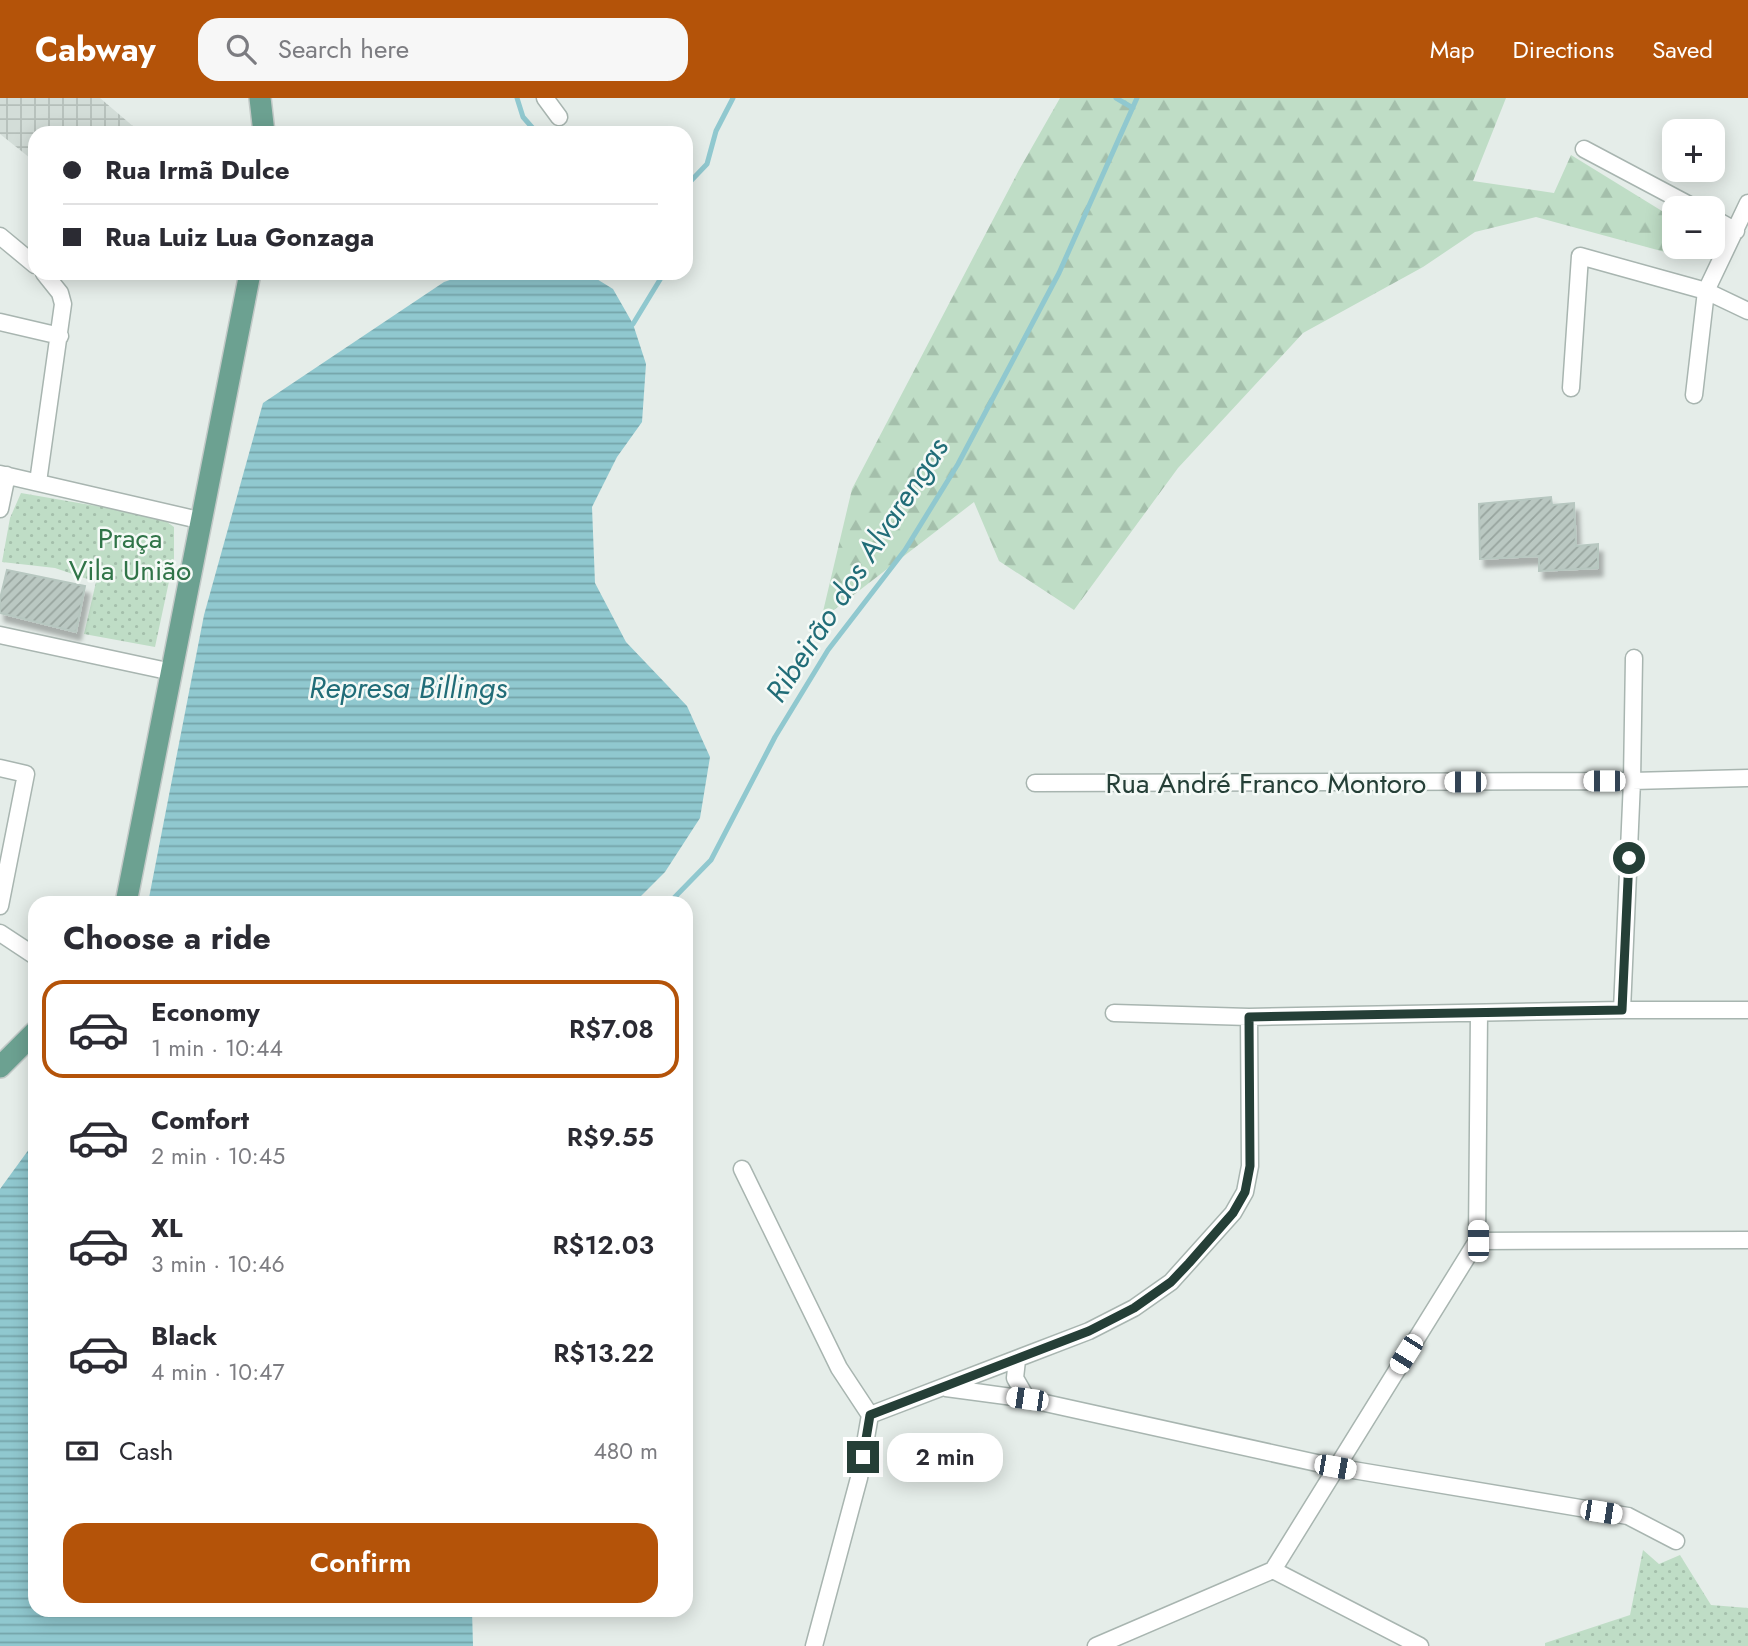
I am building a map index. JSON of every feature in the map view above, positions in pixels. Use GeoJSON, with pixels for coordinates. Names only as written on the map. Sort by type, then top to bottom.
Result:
{"type":"FeatureCollection","features":[{"type":"Feature","properties":{"kind":"main road"},"geometry":{"type":"LineString","coordinates":[[260,98],[263,126]]}},
{"type":"Feature","properties":{"kind":"main road"},"geometry":{"type":"LineString","coordinates":[[127,896],[249,280]]}},
{"type":"Feature","properties":{"kind":"main road"},"geometry":{"type":"LineString","coordinates":[[0,1067],[28,1039]]}},
{"type":"Feature","properties":{"kind":"street"},"geometry":{"type":"LineString","coordinates":[[545,98],[559,117]]}},
{"type":"Feature","properties":{"kind":"street"},"geometry":{"type":"LineString","coordinates":[[1584,149],[1672,196]]}},
{"type":"Feature","properties":{"kind":"street"},"geometry":{"type":"LineString","coordinates":[[1694,395],[1706,291],[1737,231],[1748,203]]}},
{"type":"Feature","properties":{"kind":"street"},"geometry":{"type":"LineString","coordinates":[[1725,224],[1737,231]]}},
{"type":"Feature","properties":{"kind":"street"},"geometry":{"type":"LineString","coordinates":[[0,236],[28,259]]}},
{"type":"Feature","properties":{"kind":"street"},"geometry":{"type":"LineString","coordinates":[[1571,388],[1580,256],[1706,291],[1748,312]]}},
{"type":"Feature","properties":{"kind":"street"},"geometry":{"type":"LineString","coordinates":[[38,482],[64,304],[60,293],[50,280]]}},
{"type":"Feature","properties":{"kind":"street"},"geometry":{"type":"LineString","coordinates":[[0,322],[60,336]]}},
{"type":"Feature","properties":{"kind":"street"},"geometry":{"type":"LineString","coordinates":[[0,509],[4,475],[203,521]]}},
{"type":"Feature","properties":{"kind":"street"},"geometry":{"type":"LineString","coordinates":[[0,635],[172,672]]}},
{"type":"Feature","properties":{"kind":"street"},"geometry":{"type":"LineString","coordinates":[[1622,1010],[1632,781],[1634,658]]}},
{"type":"Feature","properties":{"kind":"street"},"geometry":{"type":"LineString","coordinates":[[0,768],[26,774],[0,906]]}},
{"type":"Feature","properties":{"kind":"street","name":"Rua André Franco Montoro"},"geometry":{"type":"LineString","coordinates":[[1035,783],[1632,781],[1748,778]]}},
{"type":"Feature","properties":{"kind":"street"},"geometry":{"type":"LineString","coordinates":[[0,933],[28,951]]}},
{"type":"Feature","properties":{"kind":"street"},"geometry":{"type":"LineString","coordinates":[[1114,1013],[1249,1017],[1748,1010]]}},
{"type":"Feature","properties":{"kind":"street"},"geometry":{"type":"LineString","coordinates":[[1096,1646],[1273,1570],[1478,1241],[1479,1013]]}},
{"type":"Feature","properties":{"kind":"street"},"geometry":{"type":"LineString","coordinates":[[870,1415],[1089,1331],[1134,1308],[1171,1282],[1233,1213],[1245,1192],[1250,1166],[1249,1017]]}},
{"type":"Feature","properties":{"kind":"street"},"geometry":{"type":"LineString","coordinates":[[742,1169],[839,1368],[870,1415],[859,1478],[814,1646]]}},
{"type":"Feature","properties":{"kind":"street"},"geometry":{"type":"LineString","coordinates":[[1478,1241],[1748,1240]]}},
{"type":"Feature","properties":{"kind":"street"},"geometry":{"type":"LineString","coordinates":[[1017,1360],[1015,1378],[1027,1399]]}},
{"type":"Feature","properties":{"kind":"street"},"geometry":{"type":"LineString","coordinates":[[946,1388],[1027,1399],[1335,1467],[1628,1516],[1676,1541]]}},
{"type":"Feature","properties":{"kind":"street"},"geometry":{"type":"LineString","coordinates":[[1273,1570],[1420,1646]]}},
{"type":"Feature","properties":{"kind":"shaded area"},"geometry":{"type":"Polygon","coordinates":[[[0,98],[100,98],[133,126],[28,126],[28,156],[0,134],[0,98]]]}},
{"type":"Feature","properties":{"kind":"green space"},"geometry":{"type":"Polygon","coordinates":[[[1060,98],[1506,98],[1473,181],[1554,193],[1571,155],[1662,211],[1662,251],[1536,217],[1475,232],[1423,267],[1303,333],[1178,468],[1074,610],[999,561],[974,502],[821,620],[852,489],[1019,170],[1060,98]]]}},
{"type":"Feature","properties":{"kind":"green space","name":"Praça Vila União"},"geometry":{"type":"Polygon","coordinates":[[[21,493],[160,517],[174,527],[174,558],[155,647],[84,634],[96,582],[55,568],[2,562],[10,518],[21,493]]]}},
{"type":"Feature","properties":{"kind":"green space"},"geometry":{"type":"Polygon","coordinates":[[[1643,1550],[1659,1564],[1680,1555],[1711,1605],[1748,1608],[1748,1646],[1545,1646],[1545,1643],[1630,1615],[1643,1550]]]}},
{"type":"Feature","properties":{"kind":"water","name":"Represa Billings"},"geometry":{"type":"Polygon","coordinates":[[[598,280],[613,289],[633,324],[646,364],[642,422],[617,457],[592,507],[595,583],[626,642],[687,706],[710,757],[700,818],[665,872],[641,896],[149,896],[204,615],[263,403],[444,282],[598,280]]]}},
{"type":"Feature","properties":{"kind":"water"},"geometry":{"type":"Polygon","coordinates":[[[28,1151],[28,1617],[472,1617],[473,1646],[0,1646],[0,1189],[28,1151]]]}},
{"type":"Feature","properties":{"kind":"building"},"geometry":{"type":"Polygon","coordinates":[[[1551,497],[1552,505],[1574,503],[1576,546],[1598,544],[1598,568],[1539,571],[1539,556],[1480,559],[1479,504],[1551,497]]]}},
{"type":"Feature","properties":{"kind":"building"},"geometry":{"type":"Polygon","coordinates":[[[7,570],[85,586],[76,632],[0,613],[0,599],[7,570]]]}},
{"type":"Feature","properties":{"kind":"waterway"},"geometry":{"type":"LineString","coordinates":[[517,98],[523,117],[531,126]]}},
{"type":"Feature","properties":{"kind":"waterway"},"geometry":{"type":"LineString","coordinates":[[693,179],[707,164],[716,131],[733,98]]}},
{"type":"Feature","properties":{"kind":"waterway"},"geometry":{"type":"LineString","coordinates":[[1116,98],[1133,108]]}},
{"type":"Feature","properties":{"kind":"waterway","name":"Ribeirão dos Alvarengas"},"geometry":{"type":"LineString","coordinates":[[676,896],[711,860],[775,737],[828,650],[905,550],[958,464],[1059,273],[1137,98]]}},
{"type":"Feature","properties":{"kind":"waterway"},"geometry":{"type":"LineString","coordinates":[[633,324],[660,280]]}},
{"type":"Feature","properties":{"kind":"route"},"geometry":{"type":"LineString","coordinates":[[863,1457],[870,1415],[1089,1331],[1134,1308],[1171,1282],[1207,1244],[1233,1213],[1245,1192],[1250,1166],[1249,1017],[1622,1010],[1629,858]]}}]}
